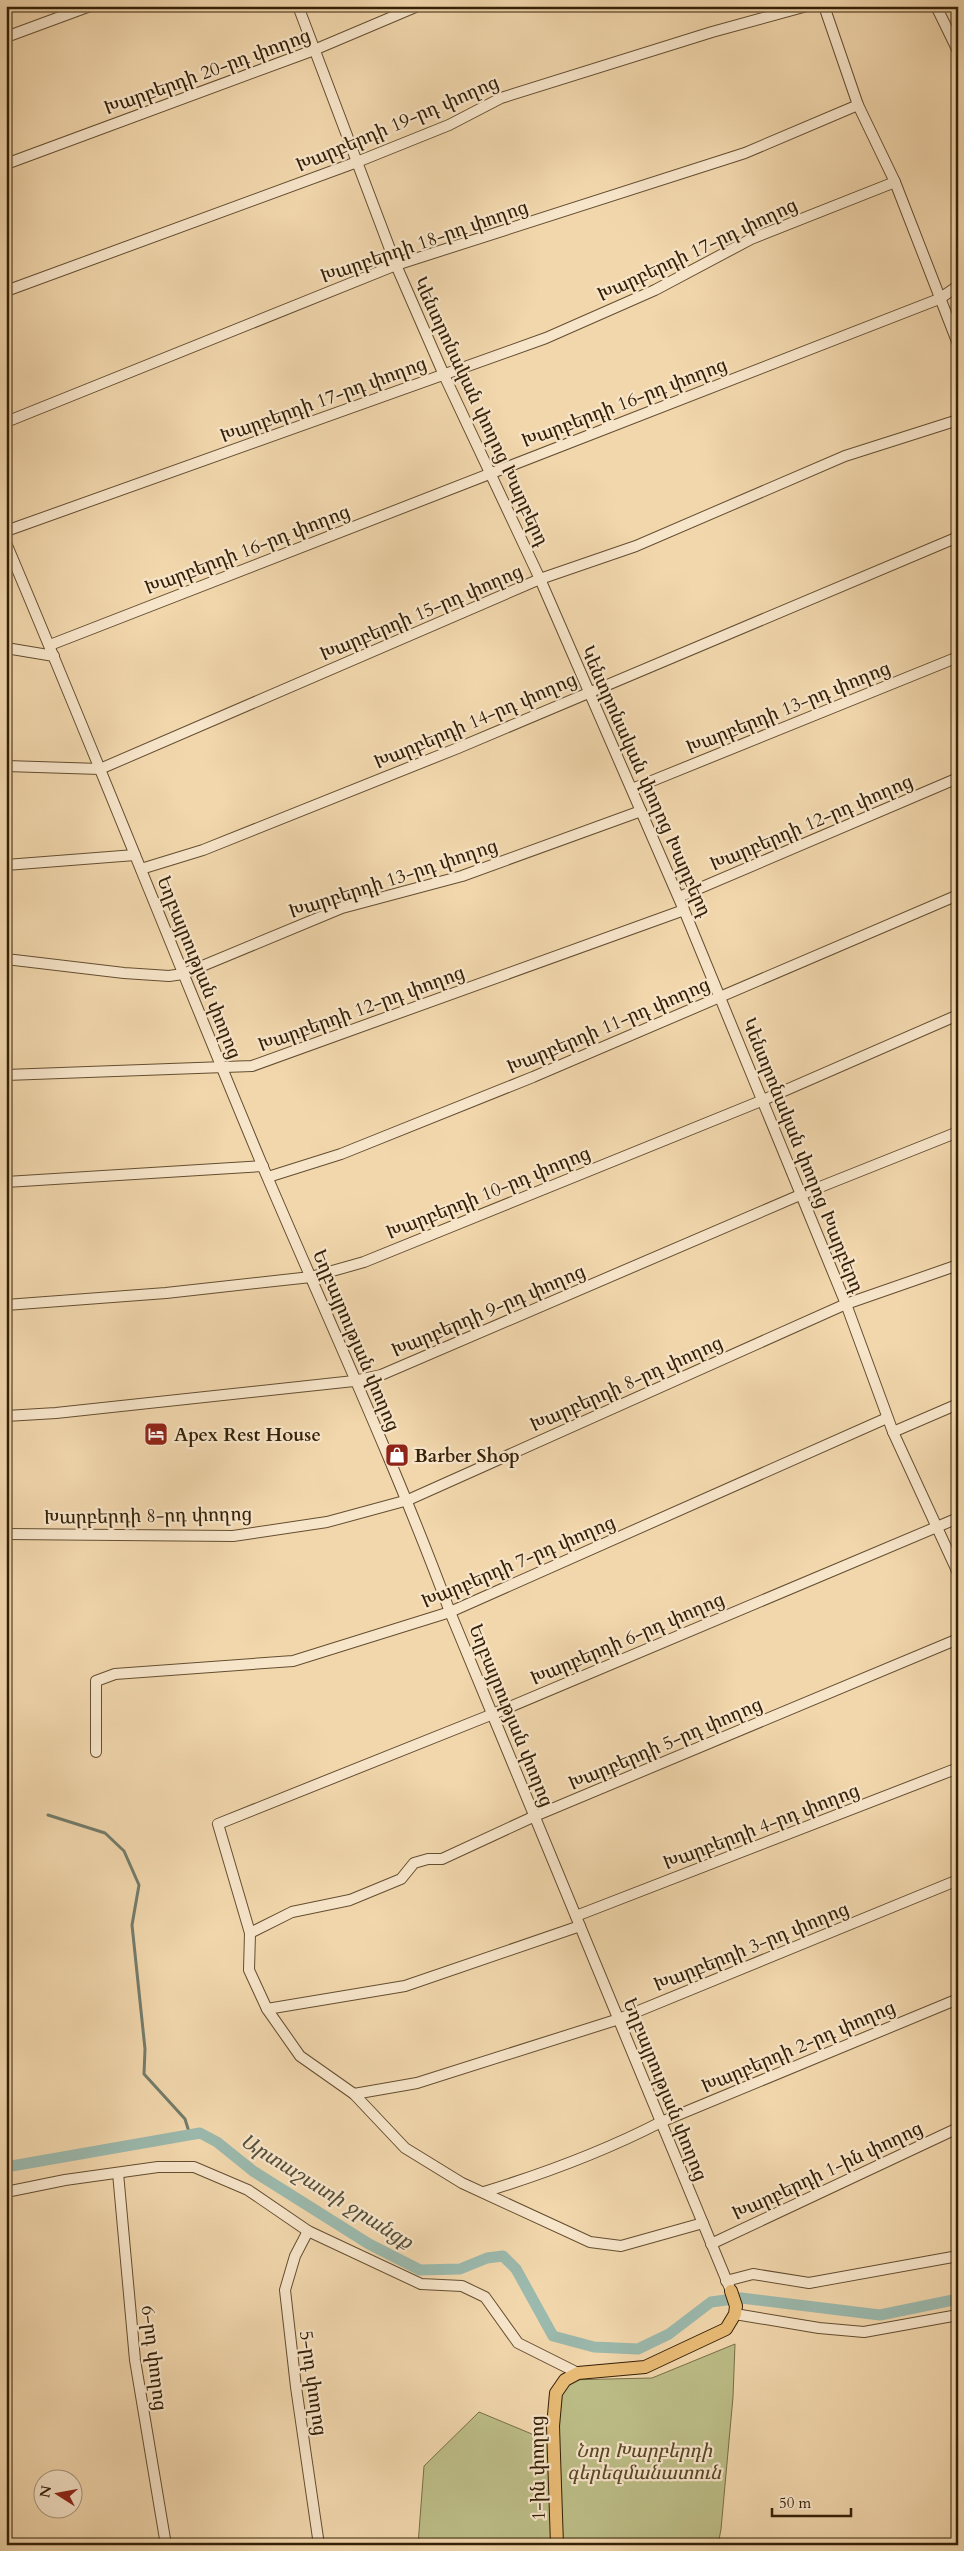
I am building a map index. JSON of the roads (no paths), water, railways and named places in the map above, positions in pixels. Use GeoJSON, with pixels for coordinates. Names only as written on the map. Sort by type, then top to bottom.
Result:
{"type":"FeatureCollection","features":[{"type":"Feature","properties":{"kind":"main road"},"geometry":{"type":"LineString","coordinates":[[578,2372],[645,2367],[726,2329],[736,2310],[729,2286]]}},
{"type":"Feature","properties":{"kind":"main road","name":"1-ին փողոց"},"geometry":{"type":"LineString","coordinates":[[557,2545],[553,2426],[556,2393],[565,2380],[578,2372]]}},
{"type":"Feature","properties":{"kind":"street"},"geometry":{"type":"LineString","coordinates":[[6,36],[90,6]]}},
{"type":"Feature","properties":{"kind":"street","name":"Կենտրոնական փողոց Խարբերդ"},"geometry":{"type":"LineString","coordinates":[[298,6],[396,265],[489,474],[540,580],[679,897],[721,996],[761,1101],[846,1304],[887,1418],[958,1572]]}},
{"type":"Feature","properties":{"kind":"street","name":"Խարբերդի 20-րդ փողոց"},"geometry":{"type":"LineString","coordinates":[[6,164],[314,50],[418,6]]}},
{"type":"Feature","properties":{"kind":"street","name":"Խարբերդի 19-րդ փողոց"},"geometry":{"type":"LineString","coordinates":[[6,291],[357,162],[449,125],[501,98],[712,32],[807,6]]}},
{"type":"Feature","properties":{"kind":"street"},"geometry":{"type":"LineString","coordinates":[[824,6],[858,105],[895,182],[958,344]]}},
{"type":"Feature","properties":{"kind":"street"},"geometry":{"type":"LineString","coordinates":[[936,6],[958,51]]}},
{"type":"Feature","properties":{"kind":"street","name":"Խարբերդի 18-րդ փողոց"},"geometry":{"type":"LineString","coordinates":[[6,422],[396,265],[745,153],[858,105]]}},
{"type":"Feature","properties":{"kind":"street","name":"Խարբերդի 17-րդ փողոց"},"geometry":{"type":"LineString","coordinates":[[6,532],[546,338],[655,290],[751,239],[895,182]]}},
{"type":"Feature","properties":{"kind":"street","name":"Խարբերդի 16-րդ փողոց"},"geometry":{"type":"LineString","coordinates":[[50,645],[939,299],[958,286]]}},
{"type":"Feature","properties":{"kind":"street","name":"Խարբերդի 15-րդ փողոց"},"geometry":{"type":"LineString","coordinates":[[6,766],[100,769],[540,580],[636,546],[845,456],[958,420]]}},
{"type":"Feature","properties":{"kind":"street","name":"Խարբերդի 14-րդ փողոց"},"geometry":{"type":"LineString","coordinates":[[141,869],[203,850],[458,748],[958,537]]}},
{"type":"Feature","properties":{"kind":"street","name":"Եղբայրության փողոց"},"geometry":{"type":"LineString","coordinates":[[6,543],[50,645],[263,1166],[354,1381],[408,1500],[450,1612],[729,2286]]}},
{"type":"Feature","properties":{"kind":"street"},"geometry":{"type":"LineString","coordinates":[[6,648],[54,656]]}},
{"type":"Feature","properties":{"kind":"street","name":"Խարբերդի 13-րդ փողոց"},"geometry":{"type":"LineString","coordinates":[[632,789],[958,657]]}},
{"type":"Feature","properties":{"kind":"street","name":"Խարբերդի 12-րդ փողոց"},"geometry":{"type":"LineString","coordinates":[[679,897],[958,778]]}},
{"type":"Feature","properties":{"kind":"street","name":"Խարբերդի 13-րդ փողոց"},"geometry":{"type":"LineString","coordinates":[[6,959],[133,974],[169,976],[183,974],[342,908],[462,876],[641,811]]}},
{"type":"Feature","properties":{"kind":"street"},"geometry":{"type":"LineString","coordinates":[[6,865],[135,855]]}},
{"type":"Feature","properties":{"kind":"street","name":"Խարբերդի 11-րդ փողոց"},"geometry":{"type":"LineString","coordinates":[[268,1177],[341,1154],[532,1077],[958,896]]}},
{"type":"Feature","properties":{"kind":"street","name":"Խարբերդի 12-րդ փողոց"},"geometry":{"type":"LineString","coordinates":[[6,1075],[252,1066],[684,910]]}},
{"type":"Feature","properties":{"kind":"street","name":"Խարբերդի 10-րդ փողոց"},"geometry":{"type":"LineString","coordinates":[[6,1304],[166,1293],[311,1277],[364,1262],[761,1101],[958,1015]]}},
{"type":"Feature","properties":{"kind":"street","name":"Խարբերդի 9-րդ փողոց"},"geometry":{"type":"LineString","coordinates":[[6,1416],[56,1413],[354,1381],[381,1376],[800,1195],[958,1132]]}},
{"type":"Feature","properties":{"kind":"street"},"geometry":{"type":"LineString","coordinates":[[6,1182],[263,1166]]}},
{"type":"Feature","properties":{"kind":"street","name":"Խարբերդի 8-րդ փողոց"},"geometry":{"type":"LineString","coordinates":[[6,1534],[233,1536],[327,1522],[408,1500],[846,1304],[958,1265]]}},
{"type":"Feature","properties":{"kind":"street"},"geometry":{"type":"LineString","coordinates":[[893,1432],[958,1404]]}},
{"type":"Feature","properties":{"kind":"street","name":"Խարբերդի 7-րդ փողոց"},"geometry":{"type":"LineString","coordinates":[[96,1752],[96,1681],[114,1674],[293,1661],[450,1612],[887,1418]]}},
{"type":"Feature","properties":{"kind":"street","name":"Խարբերդի 6-րդ փողոց"},"geometry":{"type":"LineString","coordinates":[[250,1933],[218,1824],[493,1714],[958,1518]]}},
{"type":"Feature","properties":{"kind":"street","name":"Խարբերդի 5-րդ փողոց"},"geometry":{"type":"LineString","coordinates":[[250,1933],[292,1912],[350,1900],[393,1883],[401,1879],[414,1863],[428,1859],[442,1859],[535,1816],[958,1639]]}},
{"type":"Feature","properties":{"kind":"street","name":"Խարբերդի 4-րդ փողոց"},"geometry":{"type":"LineString","coordinates":[[576,1916],[958,1768]]}},
{"type":"Feature","properties":{"kind":"street","name":"Խարբերդի 3-րդ փողոց"},"geometry":{"type":"LineString","coordinates":[[354,2094],[416,2083],[619,2019],[958,1880]]}},
{"type":"Feature","properties":{"kind":"street"},"geometry":{"type":"LineString","coordinates":[[267,2009],[405,1986],[580,1926]]}},
{"type":"Feature","properties":{"kind":"street"},"geometry":{"type":"LineString","coordinates":[[250,1933],[249,1970],[267,2009],[300,2056],[354,2094],[405,2148],[462,2182],[590,2242],[622,2246],[703,2223]]}},
{"type":"Feature","properties":{"kind":"street","name":"Խարբերդի 2-րդ փողոց"},"geometry":{"type":"LineString","coordinates":[[484,2192],[552,2171],[623,2142],[661,2122],[958,1998]]}},
{"type":"Feature","properties":{"kind":"street","name":"Խարբերդի 1-ին փողոց"},"geometry":{"type":"LineString","coordinates":[[711,2244],[958,2128]]}},
{"type":"Feature","properties":{"kind":"street"},"geometry":{"type":"LineString","coordinates":[[6,2192],[65,2180],[118,2174],[158,2166],[194,2167],[248,2190],[308,2231],[421,2284],[462,2286],[485,2297],[518,2343],[578,2372]]}},
{"type":"Feature","properties":{"kind":"street","name":"6-րդ փողոց"},"geometry":{"type":"LineString","coordinates":[[118,2174],[135,2360],[166,2545]]}},
{"type":"Feature","properties":{"kind":"street","name":"5-րդ փողոց"},"geometry":{"type":"LineString","coordinates":[[308,2231],[295,2256],[285,2290],[296,2387],[319,2545]]}},
{"type":"Feature","properties":{"kind":"street"},"geometry":{"type":"LineString","coordinates":[[729,2286],[753,2274],[810,2283],[958,2256]]}},
{"type":"Feature","properties":{"kind":"street"},"geometry":{"type":"LineString","coordinates":[[736,2310],[818,2328],[864,2332],[958,2316]]}},
{"type":"Feature","properties":{"kind":"waterway"},"geometry":{"type":"LineString","coordinates":[[48,1815],[105,1833],[124,1851],[139,1885],[132,1925],[145,2049],[144,2074],[185,2119],[190,2135]]}},
{"type":"Feature","properties":{"kind":"waterway","name":"Արտաշատի ջրանցք"},"geometry":{"type":"LineString","coordinates":[[6,2167],[200,2133],[217,2142],[253,2171],[369,2244],[420,2270],[460,2269],[487,2258],[503,2256],[516,2269],[553,2336],[594,2347],[638,2349],[669,2334],[711,2302],[741,2298],[880,2315],[958,2299]]}},
{"type":"Feature","properties":{"kind":"place","name":"Apex Rest House"},"geometry":{"type":"Point","coordinates":[156,1434]}},
{"type":"Feature","properties":{"kind":"place","name":"Barber Shop"},"geometry":{"type":"Point","coordinates":[397,1455]}},
{"type":"Feature","properties":{"kind":"park label","name":"Նոր Խարբերդի գերեզմանատուն"},"geometry":{"type":"Point","coordinates":[644,2461]}}]}
